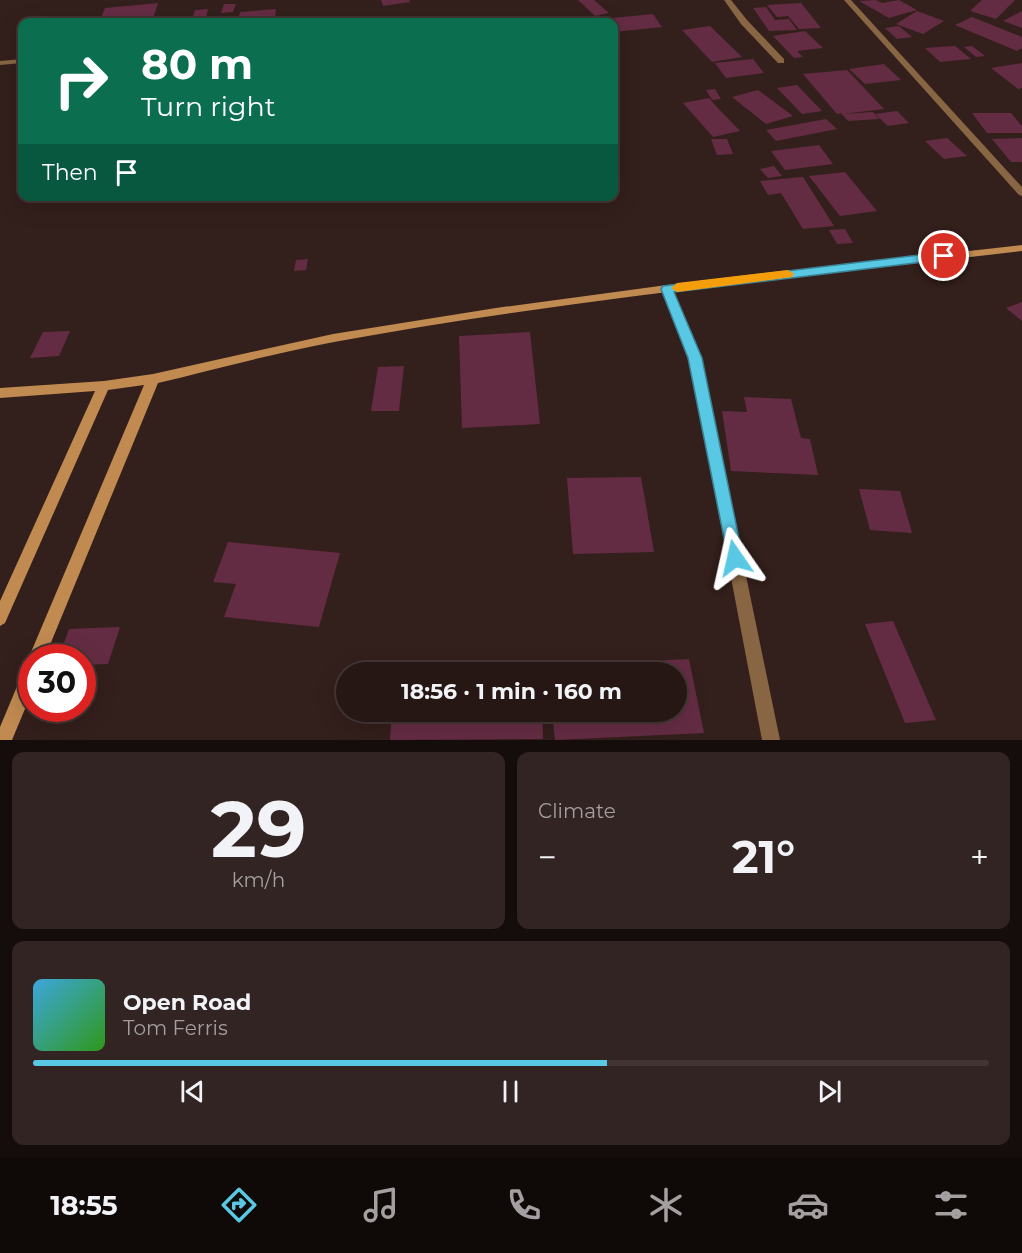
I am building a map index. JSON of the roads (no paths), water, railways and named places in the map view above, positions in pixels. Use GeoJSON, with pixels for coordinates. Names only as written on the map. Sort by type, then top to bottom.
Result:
{"type":"FeatureCollection","features":[{"type":"Feature","properties":{"kind":"street"},"geometry":{"type":"LineString","coordinates":[[727,0],[744,22],[781,61]]}},
{"type":"Feature","properties":{"kind":"street"},"geometry":{"type":"LineString","coordinates":[[847,0],[1022,193]]}},
{"type":"Feature","properties":{"kind":"street"},"geometry":{"type":"LineString","coordinates":[[0,63],[18,62]]}},
{"type":"Feature","properties":{"kind":"street"},"geometry":{"type":"LineString","coordinates":[[0,393],[104,386],[153,379],[333,338],[667,289],[1022,248]]}},
{"type":"Feature","properties":{"kind":"street"},"geometry":{"type":"LineString","coordinates":[[667,289],[695,358],[771,740]]}},
{"type":"Feature","properties":{"kind":"street"},"geometry":{"type":"LineString","coordinates":[[42,644],[153,379]]}},
{"type":"Feature","properties":{"kind":"street"},"geometry":{"type":"LineString","coordinates":[[0,618],[104,386]]}},
{"type":"Feature","properties":{"kind":"street"},"geometry":{"type":"LineString","coordinates":[[3,740],[18,704]]}}]}
